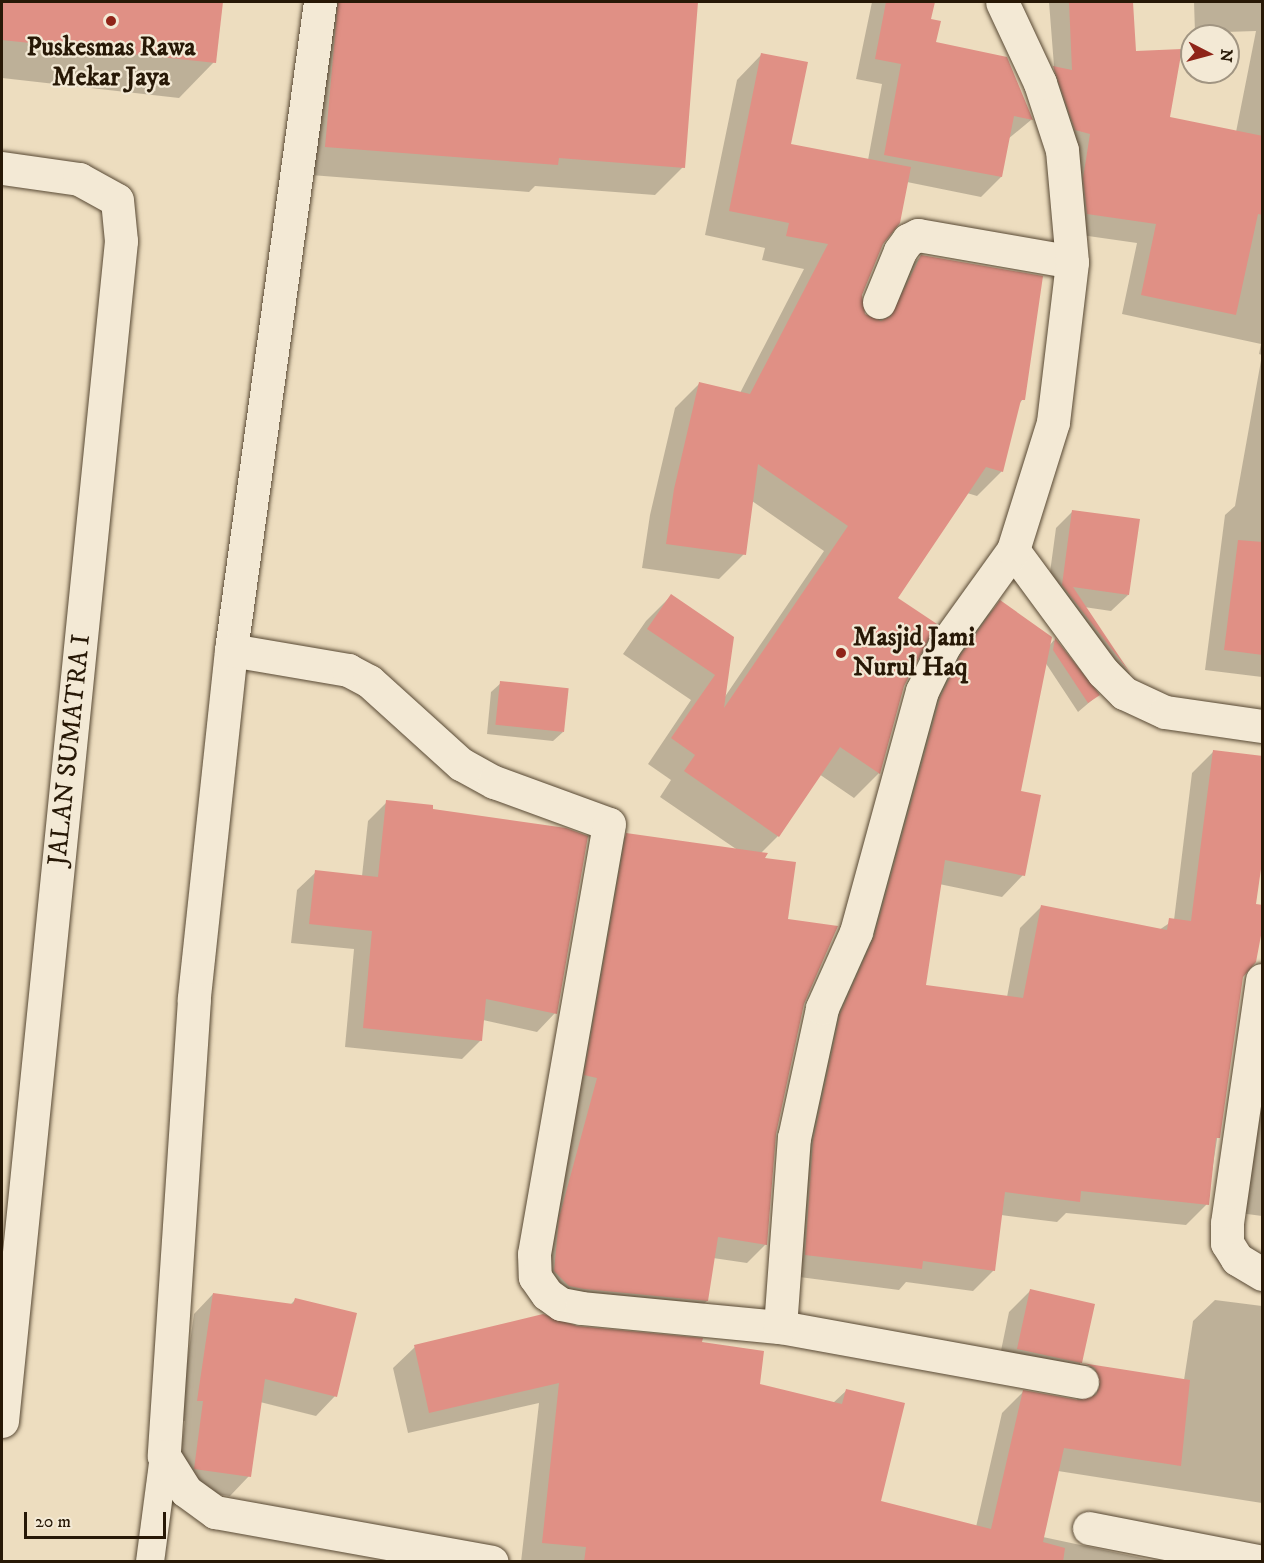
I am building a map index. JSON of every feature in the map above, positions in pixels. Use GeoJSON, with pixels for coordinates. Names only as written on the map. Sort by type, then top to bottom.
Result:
{"type":"FeatureCollection","features":[{"type":"Feature","properties":{"kind":"street"},"geometry":{"type":"LineString","coordinates":[[320,2],[231,650],[194,999],[164,1456],[186,1491],[215,1512],[492,1562]]}},
{"type":"Feature","properties":{"kind":"street"},"geometry":{"type":"LineString","coordinates":[[780,1327],[794,1138],[822,1008],[856,932],[922,691],[944,646],[1013,550],[1053,422],[1072,262],[1062,150],[1040,83],[1002,2]]}},
{"type":"Feature","properties":{"kind":"street","name":"JALAN SUMATRA I"},"geometry":{"type":"LineString","coordinates":[[2,168],[79,179],[117,200],[122,241],[2,1421]]}},
{"type":"Feature","properties":{"kind":"street"},"geometry":{"type":"LineString","coordinates":[[879,302],[900,251],[908,240],[918,235],[1072,262]]}},
{"type":"Feature","properties":{"kind":"street"},"geometry":{"type":"LineString","coordinates":[[1013,550],[1103,672],[1124,693],[1165,712],[1263,726]]}},
{"type":"Feature","properties":{"kind":"street"},"geometry":{"type":"LineString","coordinates":[[231,650],[348,670],[369,681],[460,764],[494,782],[609,824],[534,1254],[535,1277],[547,1294],[561,1304],[580,1308],[780,1327],[1082,1382]]}},
{"type":"Feature","properties":{"kind":"street"},"geometry":{"type":"LineString","coordinates":[[1263,980],[1227,1223],[1227,1243],[1237,1260],[1263,1274]]}},
{"type":"Feature","properties":{"kind":"street"},"geometry":{"type":"LineString","coordinates":[[1089,1528],[1262,1562]]}},
{"type":"Feature","properties":{"kind":"lane"},"geometry":{"type":"LineString","coordinates":[[150,1562],[164,1456]]}},
{"type":"Feature","properties":{"kind":"building","name":"Puskesmas Rawa Mekar Jaya"},"geometry":{"type":"Polygon","coordinates":[[[2,2],[223,2],[216,63],[2,40],[2,2]]]}},
{"type":"Feature","properties":{"kind":"building"},"geometry":{"type":"Polygon","coordinates":[[[338,2],[698,2],[685,168],[559,158],[558,165],[325,147],[338,2]]]}},
{"type":"Feature","properties":{"kind":"building"},"geometry":{"type":"Polygon","coordinates":[[[886,2],[935,2],[931,19],[941,21],[936,42],[1007,57],[1033,120],[1014,116],[1002,177],[884,155],[901,64],[875,59],[886,2]]]}},
{"type":"Feature","properties":{"kind":"building"},"geometry":{"type":"Polygon","coordinates":[[[1069,2],[1133,2],[1136,51],[1180,49],[1170,117],[1263,136],[1263,215],[1258,214],[1236,315],[1141,295],[1156,224],[1087,214],[1083,178],[1090,134],[1075,130],[1053,66],[1072,70],[1069,2]]]}},
{"type":"Feature","properties":{"kind":"building"},"geometry":{"type":"Polygon","coordinates":[[[761,53],[808,62],[791,144],[911,167],[900,223],[883,244],[862,295],[865,314],[881,321],[891,316],[921,255],[1043,276],[1025,400],[1021,400],[1003,472],[986,467],[898,598],[937,624],[904,686],[880,774],[840,747],[779,837],[684,771],[695,755],[671,738],[715,675],[647,629],[671,594],[734,637],[724,708],[848,526],[758,464],[746,555],[666,544],[674,489],[699,382],[750,394],[828,244],[786,236],[789,223],[729,211],[761,53]]]}},
{"type":"Feature","properties":{"kind":"building"},"geometry":{"type":"Polygon","coordinates":[[[1072,510],[1140,519],[1129,595],[1073,587],[1131,674],[1062,585],[1072,510]]]}},
{"type":"Feature","properties":{"kind":"building"},"geometry":{"type":"Polygon","coordinates":[[[1238,540],[1263,542],[1263,655],[1224,650],[1238,540]]]}},
{"type":"Feature","properties":{"kind":"building"},"geometry":{"type":"Polygon","coordinates":[[[1000,600],[1052,637],[1021,791],[1041,795],[1025,876],[945,860],[926,985],[1023,998],[1041,905],[1167,930],[1169,918],[1191,921],[1213,750],[1263,756],[1263,855],[1256,904],[1263,905],[1263,925],[1256,962],[1243,977],[1220,1138],[1216,1138],[1209,1205],[1081,1191],[1080,1202],[1005,1192],[995,1271],[923,1261],[922,1269],[805,1255],[813,1141],[840,1014],[874,937],[940,698],[960,656],[1000,600]]]}},
{"type":"Feature","properties":{"kind":"building"},"geometry":{"type":"Polygon","coordinates":[[[1055,638],[1100,695],[1088,703],[1053,650],[1055,638]]]}},
{"type":"Feature","properties":{"kind":"building"},"geometry":{"type":"Polygon","coordinates":[[[500,681],[569,688],[564,732],[495,725],[500,681]]]}},
{"type":"Feature","properties":{"kind":"building"},"geometry":{"type":"Polygon","coordinates":[[[386,800],[433,805],[433,809],[566,828],[588,836],[557,1014],[486,999],[482,1041],[363,1028],[372,931],[309,924],[315,870],[378,877],[386,800]]]}},
{"type":"Feature","properties":{"kind":"building"},"geometry":{"type":"Polygon","coordinates":[[[626,833],[768,853],[765,858],[796,862],[788,919],[838,926],[804,1004],[776,1134],[767,1245],[718,1237],[708,1301],[584,1289],[569,1286],[554,1271],[559,1218],[597,1078],[584,1075],[626,833]]]}},
{"type":"Feature","properties":{"kind":"building"},"geometry":{"type":"Polygon","coordinates":[[[1030,1289],[1095,1304],[1082,1363],[1190,1380],[1181,1466],[1064,1448],[1043,1542],[1065,1548],[1063,1562],[584,1562],[586,1547],[542,1543],[559,1383],[429,1413],[414,1345],[543,1314],[577,1326],[703,1338],[702,1342],[764,1351],[760,1384],[842,1404],[846,1389],[905,1403],[881,1501],[991,1529],[1023,1390],[1079,1400],[1096,1395],[1100,1385],[1095,1368],[1086,1364],[1017,1349],[1030,1289]]]}},
{"type":"Feature","properties":{"kind":"building"},"geometry":{"type":"Polygon","coordinates":[[[213,1293],[293,1304],[295,1298],[357,1313],[337,1397],[265,1379],[251,1477],[194,1469],[203,1401],[197,1401],[213,1293]]]}},
{"type":"Feature","properties":{"kind":"place","name":"Puskesmas Rawa Mekar Jaya"},"geometry":{"type":"Point","coordinates":[111,21]}},
{"type":"Feature","properties":{"kind":"place","name":"Masjid Jami Nurul Haq"},"geometry":{"type":"Point","coordinates":[841,653]}}]}
